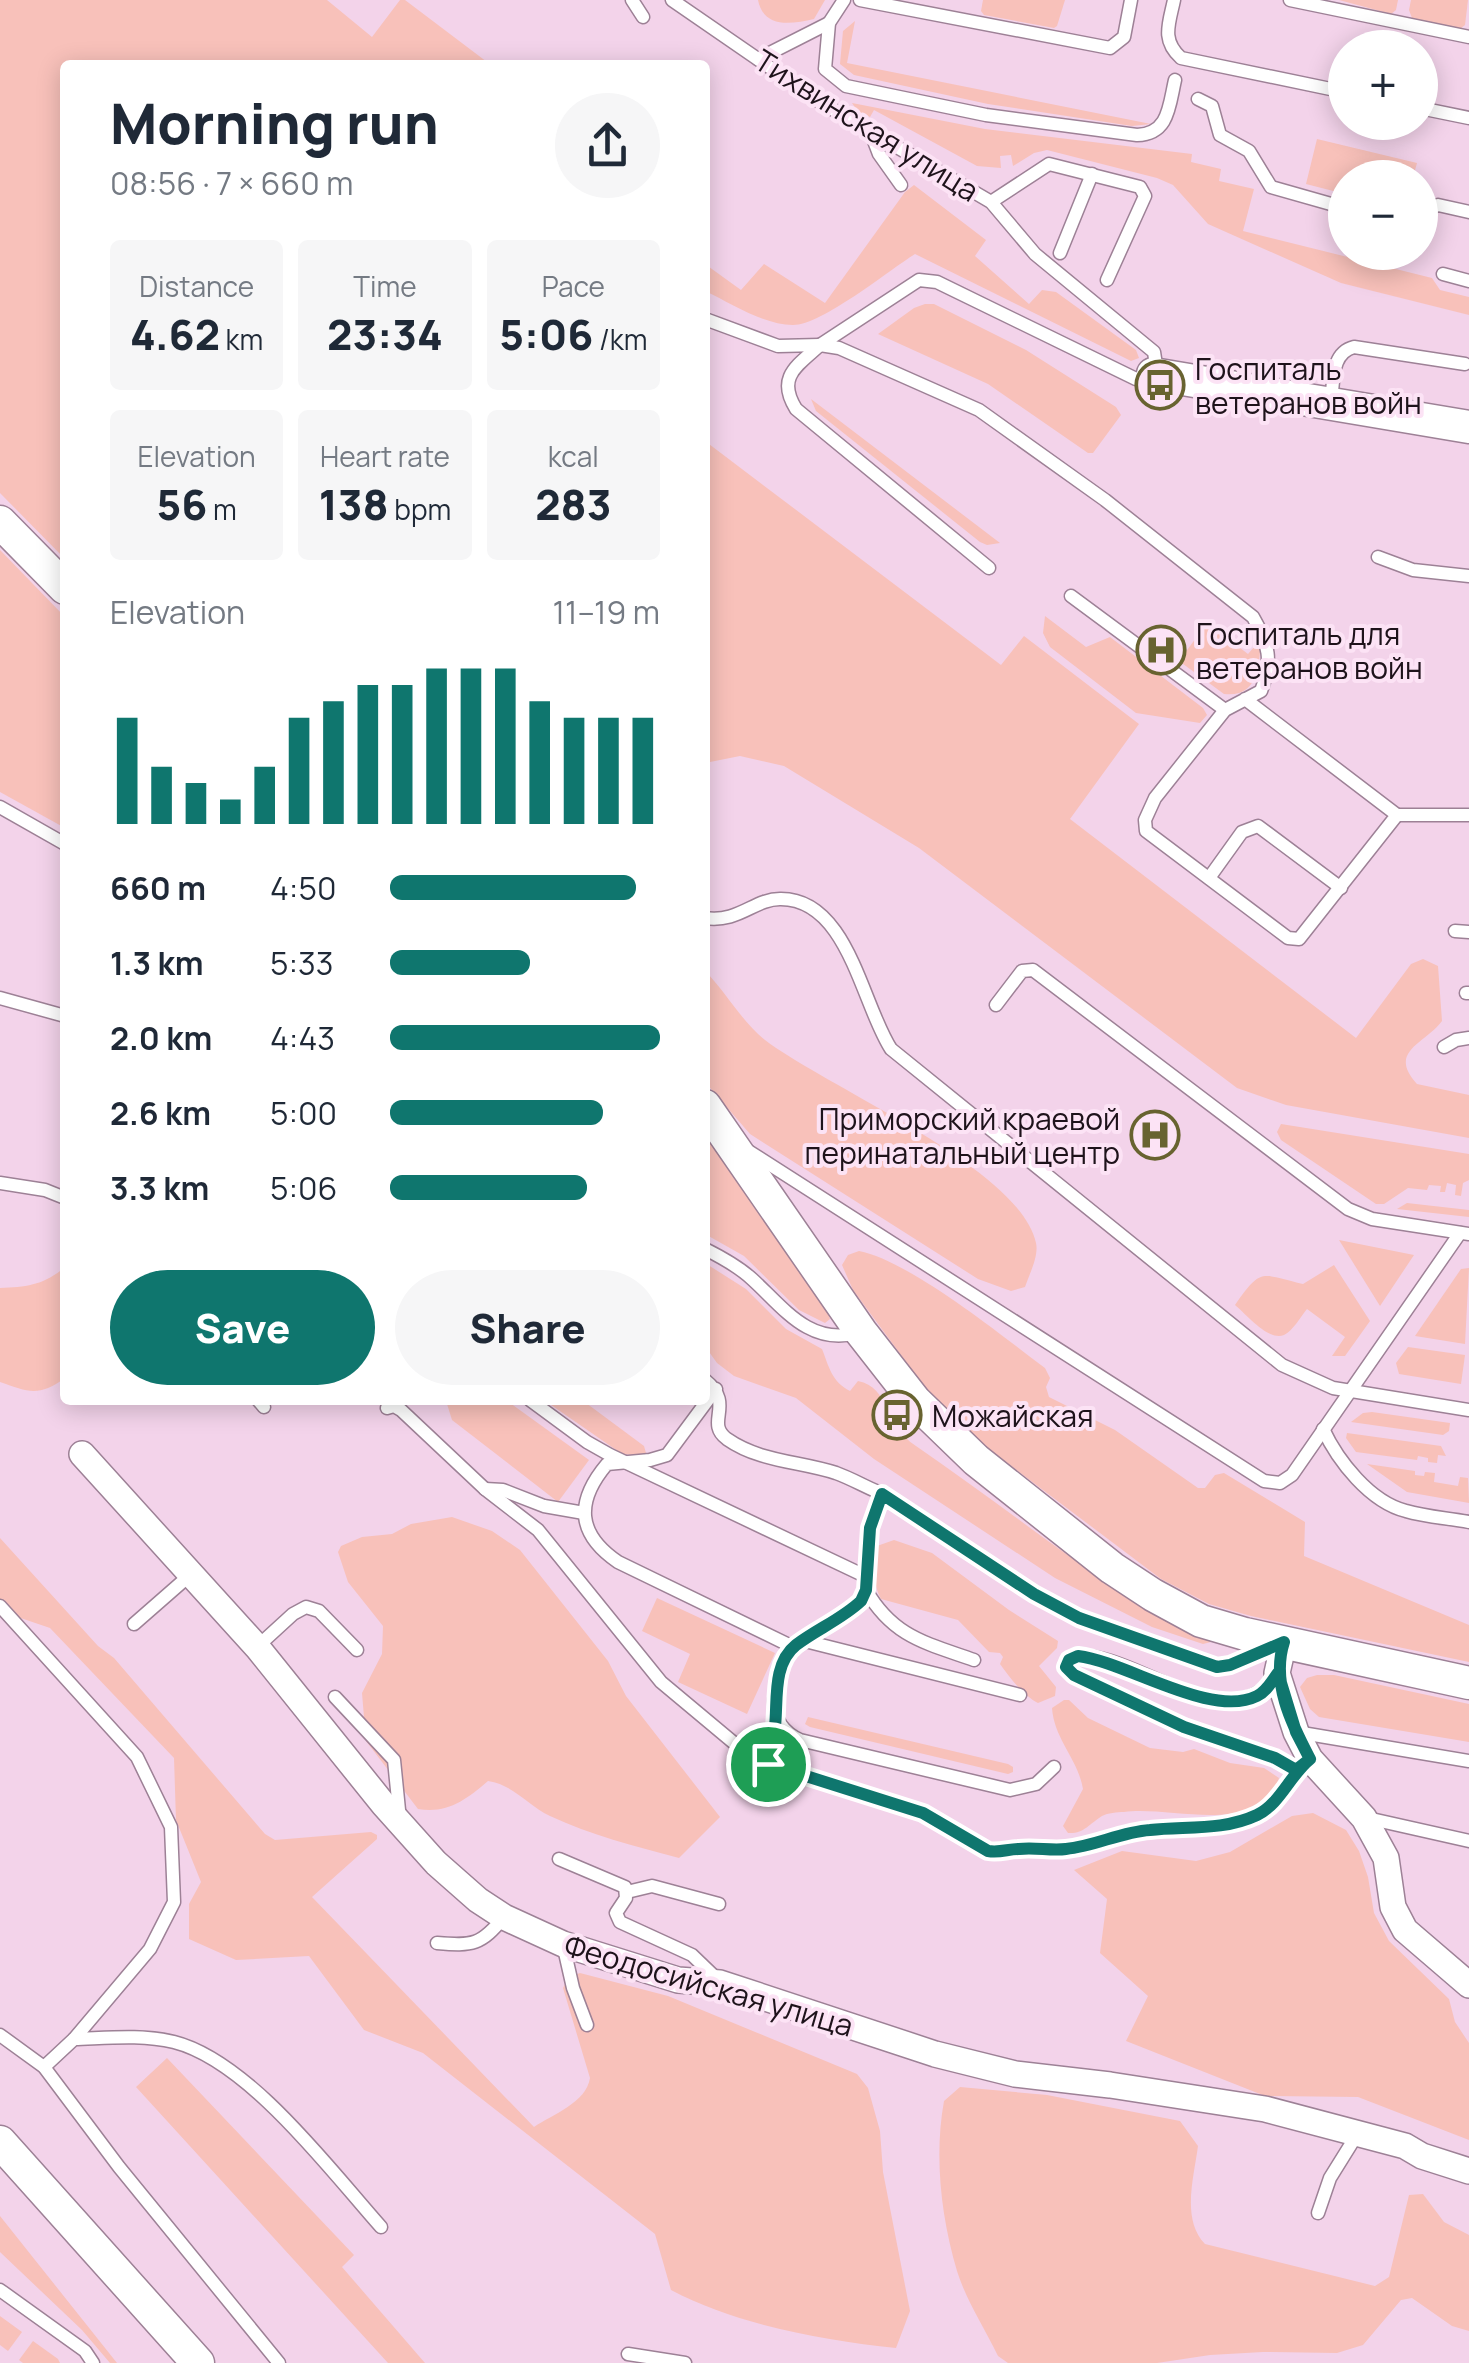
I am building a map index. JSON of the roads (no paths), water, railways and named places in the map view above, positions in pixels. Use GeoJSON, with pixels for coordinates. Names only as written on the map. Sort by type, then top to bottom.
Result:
{"type":"FeatureCollection","features":[{"type":"Feature","properties":{"kind":"main road"},"geometry":{"type":"LineString","coordinates":[[1153,374],[1469,427]]}},
{"type":"Feature","properties":{"kind":"main road"},"geometry":{"type":"LineString","coordinates":[[0,522],[60,583]]}},
{"type":"Feature","properties":{"kind":"main road"},"geometry":{"type":"LineString","coordinates":[[710,1113],[860,1332],[915,1401],[946,1433],[1112,1568],[1153,1595],[1281,1658],[1469,1683]]}},
{"type":"Feature","properties":{"kind":"main road"},"geometry":{"type":"LineString","coordinates":[[0,2142],[198,2363]]}},
{"type":"Feature","properties":{"kind":"street","name":"Феодосийская улица"},"geometry":{"type":"LineString","coordinates":[[82,1454],[257,1647],[401,1824],[456,1882],[504,1916],[563,1944],[678,1980],[720,1982],[935,2054],[1016,2074],[1265,2109],[1405,2146],[1422,2156],[1469,2171]]}},
{"type":"Feature","properties":{"kind":"street"},"geometry":{"type":"LineString","coordinates":[[1281,1658],[1303,1764],[1364,1818],[1386,1858],[1393,1907],[1405,1930],[1469,1984]]}},
{"type":"Feature","properties":{"kind":"lane"},"geometry":{"type":"LineString","coordinates":[[632,0],[644,17]]}},
{"type":"Feature","properties":{"kind":"lane","name":"Тихвинская улица"},"geometry":{"type":"LineString","coordinates":[[672,0],[820,102],[990,202],[1035,254],[1149,346],[1156,358],[1153,374]]}},
{"type":"Feature","properties":{"kind":"lane"},"geometry":{"type":"LineString","coordinates":[[820,102],[828,24],[844,0]]}},
{"type":"Feature","properties":{"kind":"lane"},"geometry":{"type":"LineString","coordinates":[[860,0],[1110,48],[1124,37],[1131,0]]}},
{"type":"Feature","properties":{"kind":"lane"},"geometry":{"type":"LineString","coordinates":[[1174,0],[1166,38],[1182,58],[1328,88]]}},
{"type":"Feature","properties":{"kind":"lane"},"geometry":{"type":"LineString","coordinates":[[1290,0],[1469,38]]}},
{"type":"Feature","properties":{"kind":"lane"},"geometry":{"type":"LineString","coordinates":[[758,59],[828,24]]}},
{"type":"Feature","properties":{"kind":"lane"},"geometry":{"type":"LineString","coordinates":[[824,68],[846,86],[864,90],[986,115],[1137,135],[1148,135],[1166,122],[1175,80]]}},
{"type":"Feature","properties":{"kind":"lane"},"geometry":{"type":"LineString","coordinates":[[1198,98],[1212,106],[1220,135],[1255,158],[1271,187],[1328,203]]}},
{"type":"Feature","properties":{"kind":"lane"},"geometry":{"type":"LineString","coordinates":[[1438,112],[1469,118]]}},
{"type":"Feature","properties":{"kind":"lane"},"geometry":{"type":"LineString","coordinates":[[872,134],[879,154],[900,185]]}},
{"type":"Feature","properties":{"kind":"lane"},"geometry":{"type":"LineString","coordinates":[[990,202],[1049,164],[1140,187],[1145,193],[1107,280]]}},
{"type":"Feature","properties":{"kind":"lane"},"geometry":{"type":"LineString","coordinates":[[1060,253],[1092,174]]}},
{"type":"Feature","properties":{"kind":"lane"},"geometry":{"type":"LineString","coordinates":[[1438,204],[1469,212]]}},
{"type":"Feature","properties":{"kind":"lane"},"geometry":{"type":"LineString","coordinates":[[1443,274],[1469,281]]}},
{"type":"Feature","properties":{"kind":"lane"},"geometry":{"type":"LineString","coordinates":[[988,568],[796,409],[786,382],[795,368],[820,345],[919,280],[937,282],[1129,377],[1146,378],[1153,374]]}},
{"type":"Feature","properties":{"kind":"lane"},"geometry":{"type":"LineString","coordinates":[[710,321],[778,346],[838,348],[978,410],[1105,500],[1252,617],[1268,643],[1267,675],[1261,691],[1225,710],[1155,798],[1145,820],[1146,831],[1288,938],[1306,933],[1397,815]]}},
{"type":"Feature","properties":{"kind":"lane"},"geometry":{"type":"LineString","coordinates":[[1330,404],[1337,358],[1354,347],[1466,364]]}},
{"type":"Feature","properties":{"kind":"lane"},"geometry":{"type":"LineString","coordinates":[[1378,557],[1413,570],[1469,576]]}},
{"type":"Feature","properties":{"kind":"lane"},"geometry":{"type":"LineString","coordinates":[[1070,596],[1225,710]]}},
{"type":"Feature","properties":{"kind":"lane"},"geometry":{"type":"LineString","coordinates":[[1246,699],[1397,815],[1469,815]]}},
{"type":"Feature","properties":{"kind":"lane"},"geometry":{"type":"LineString","coordinates":[[0,808],[60,841]]}},
{"type":"Feature","properties":{"kind":"lane"},"geometry":{"type":"LineString","coordinates":[[1209,878],[1242,832],[1258,826],[1340,888]]}},
{"type":"Feature","properties":{"kind":"lane"},"geometry":{"type":"LineString","coordinates":[[710,919],[722,920],[778,898],[818,914],[840,934],[852,956],[877,1027],[891,1049],[1282,1365],[1316,1383],[1349,1392],[1469,1410]]}},
{"type":"Feature","properties":{"kind":"lane"},"geometry":{"type":"LineString","coordinates":[[731,1140],[1264,1481],[1280,1483],[1292,1475],[1464,1234],[1372,1220],[1348,1209],[1033,970],[1022,971],[996,1005]]}},
{"type":"Feature","properties":{"kind":"lane"},"geometry":{"type":"LineString","coordinates":[[0,998],[60,1015]]}},
{"type":"Feature","properties":{"kind":"lane"},"geometry":{"type":"LineString","coordinates":[[1444,1048],[1469,1038]]}},
{"type":"Feature","properties":{"kind":"lane"},"geometry":{"type":"LineString","coordinates":[[0,1183],[60,1196]]}},
{"type":"Feature","properties":{"kind":"lane"},"geometry":{"type":"LineString","coordinates":[[710,1252],[740,1270],[789,1318],[803,1326],[840,1338],[860,1332]]}},
{"type":"Feature","properties":{"kind":"lane"},"geometry":{"type":"LineString","coordinates":[[711,1385],[721,1398],[718,1429],[724,1437],[768,1460],[838,1474],[882,1494],[1034,1594],[1079,1618],[1217,1667],[1281,1658]]}},
{"type":"Feature","properties":{"kind":"lane"},"geometry":{"type":"LineString","coordinates":[[537,1405],[587,1442],[866,1583],[879,1612],[907,1636],[974,1660]]}},
{"type":"Feature","properties":{"kind":"lane"},"geometry":{"type":"LineString","coordinates":[[698,1405],[667,1455],[607,1464],[597,1476],[584,1513],[587,1532],[599,1550],[799,1644],[1020,1695]]}},
{"type":"Feature","properties":{"kind":"lane"},"geometry":{"type":"LineString","coordinates":[[386,1408],[394,1406],[400,1410],[485,1489],[538,1530],[661,1682],[740,1748],[768,1764],[923,1813],[988,1851],[1064,1850],[1149,1830],[1236,1823],[1260,1814],[1303,1764],[1184,1727],[1074,1675],[1066,1667],[1072,1658],[1088,1657],[1213,1700],[1234,1701],[1260,1694],[1281,1658]]}},
{"type":"Feature","properties":{"kind":"lane"},"geometry":{"type":"LineString","coordinates":[[1324,1429],[1336,1457],[1348,1470],[1402,1511],[1469,1522]]}},
{"type":"Feature","properties":{"kind":"lane"},"geometry":{"type":"LineString","coordinates":[[485,1489],[503,1490],[544,1506],[584,1513]]}},
{"type":"Feature","properties":{"kind":"lane"},"geometry":{"type":"LineString","coordinates":[[882,1494],[870,1528],[866,1583],[852,1610],[799,1644],[776,1688],[773,1708],[782,1730],[800,1740],[1010,1790],[1036,1784],[1054,1767]]}},
{"type":"Feature","properties":{"kind":"lane"},"geometry":{"type":"LineString","coordinates":[[134,1624],[190,1575]]}},
{"type":"Feature","properties":{"kind":"lane"},"geometry":{"type":"LineString","coordinates":[[0,1606],[137,1757],[171,1827],[174,1902],[150,1949],[44,2067]]}},
{"type":"Feature","properties":{"kind":"lane"},"geometry":{"type":"LineString","coordinates":[[257,1647],[306,1607],[319,1611],[357,1650]]}},
{"type":"Feature","properties":{"kind":"lane"},"geometry":{"type":"LineString","coordinates":[[335,1697],[394,1760],[401,1824]]}},
{"type":"Feature","properties":{"kind":"lane"},"geometry":{"type":"LineString","coordinates":[[768,1764],[776,1720]]}},
{"type":"Feature","properties":{"kind":"lane"},"geometry":{"type":"LineString","coordinates":[[1296,1732],[1469,1762]]}},
{"type":"Feature","properties":{"kind":"lane"},"geometry":{"type":"LineString","coordinates":[[1364,1818],[1469,1841]]}},
{"type":"Feature","properties":{"kind":"lane"},"geometry":{"type":"LineString","coordinates":[[559,1859],[627,1892]]}},
{"type":"Feature","properties":{"kind":"lane"},"geometry":{"type":"LineString","coordinates":[[719,1904],[652,1886],[627,1892],[616,1913],[620,1922],[692,1955],[720,1982]]}},
{"type":"Feature","properties":{"kind":"lane"},"geometry":{"type":"LineString","coordinates":[[437,1943],[461,1945],[482,1941],[504,1916]]}},
{"type":"Feature","properties":{"kind":"lane"},"geometry":{"type":"LineString","coordinates":[[563,1944],[587,2025]]}},
{"type":"Feature","properties":{"kind":"lane"},"geometry":{"type":"LineString","coordinates":[[0,2035],[44,2067],[119,2167],[279,2363]]}},
{"type":"Feature","properties":{"kind":"lane"},"geometry":{"type":"LineString","coordinates":[[74,2038],[154,2039],[198,2051],[268,2102],[381,2227]]}},
{"type":"Feature","properties":{"kind":"lane"},"geometry":{"type":"LineString","coordinates":[[1318,2213],[1330,2178],[1358,2133]]}},
{"type":"Feature","properties":{"kind":"lane"},"geometry":{"type":"LineString","coordinates":[[0,2290],[85,2351],[93,2363]]}},
{"type":"Feature","properties":{"kind":"lane"},"geometry":{"type":"LineString","coordinates":[[628,2354],[685,2363]]}},
{"type":"Feature","properties":{"kind":"place","name":"Госпиталь ветеранов войн"},"geometry":{"type":"Point","coordinates":[1160,385]}},
{"type":"Feature","properties":{"kind":"place","name":"Госпиталь для ветеранов войн"},"geometry":{"type":"Point","coordinates":[1161,650]}},
{"type":"Feature","properties":{"kind":"place","name":"Приморский краевой перинатальный центр"},"geometry":{"type":"Point","coordinates":[1155,1135]}},
{"type":"Feature","properties":{"kind":"place","name":"Можайская"},"geometry":{"type":"Point","coordinates":[897,1415]}}]}
